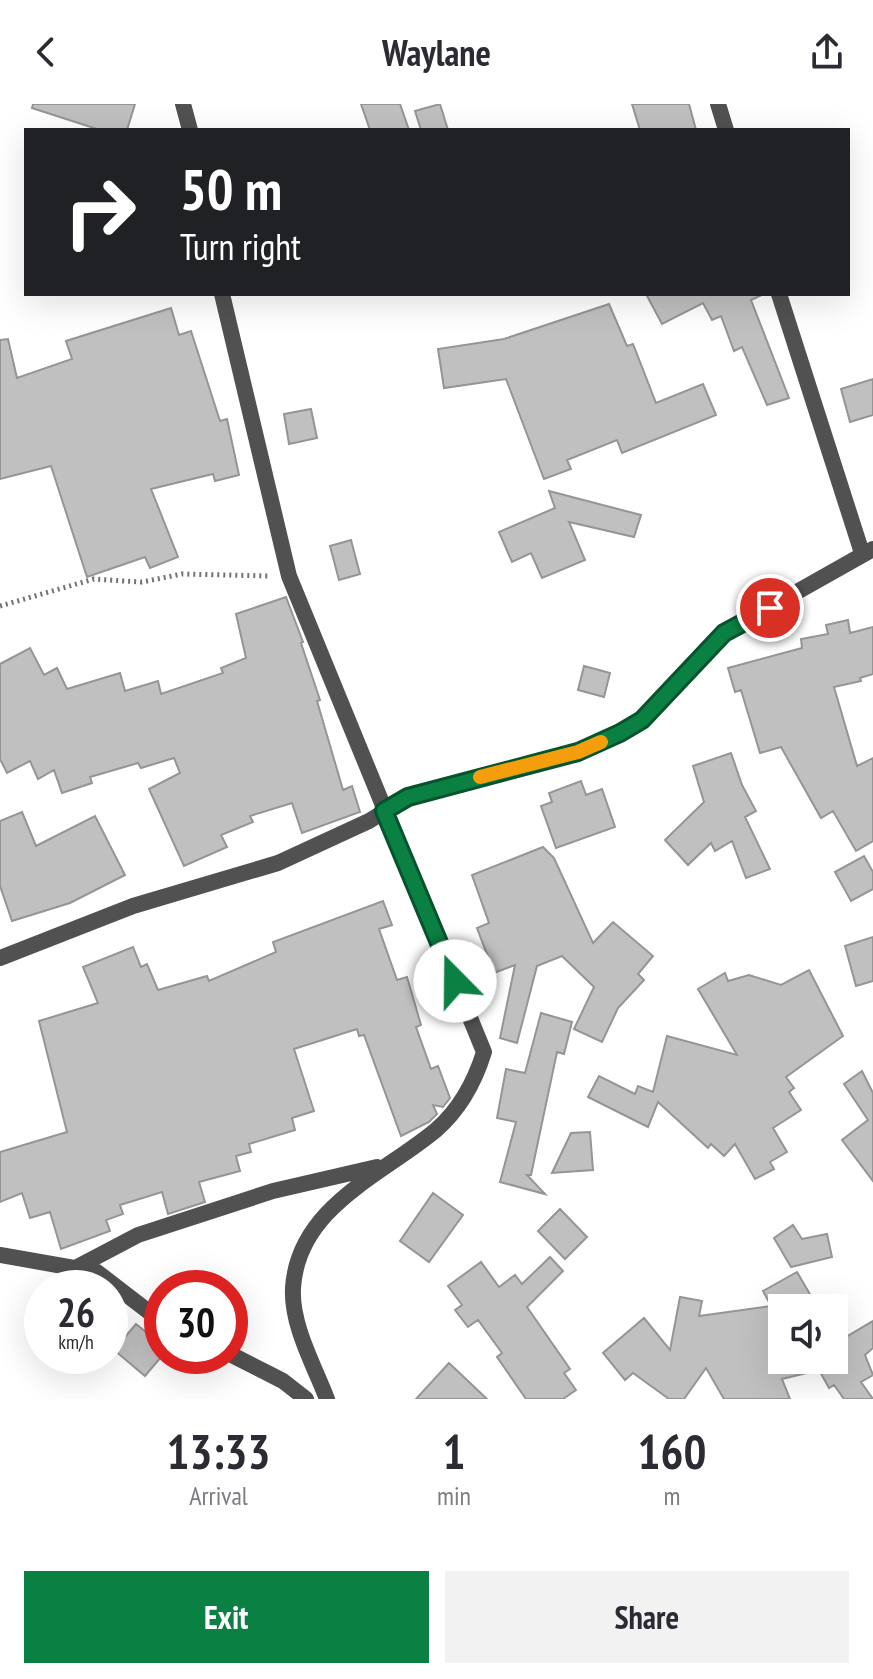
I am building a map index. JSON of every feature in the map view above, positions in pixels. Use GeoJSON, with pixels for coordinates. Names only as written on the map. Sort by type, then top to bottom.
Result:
{"type":"FeatureCollection","features":[{"type":"Feature","properties":{"kind":"street"},"geometry":{"type":"LineString","coordinates":[[183,104],[189,128]]}},
{"type":"Feature","properties":{"kind":"street"},"geometry":{"type":"LineString","coordinates":[[718,104],[725,128]]}},
{"type":"Feature","properties":{"kind":"street"},"geometry":{"type":"LineString","coordinates":[[222,296],[289,576],[484,1052],[476,1078],[438,1128],[332,1207],[300,1251],[293,1290],[297,1321],[327,1399]]}},
{"type":"Feature","properties":{"kind":"street"},"geometry":{"type":"LineString","coordinates":[[0,958],[133,906],[278,863],[408,797],[578,752],[620,733],[642,720],[724,633],[868,551],[780,296]]}},
{"type":"Feature","properties":{"kind":"street"},"geometry":{"type":"LineString","coordinates":[[79,1266],[138,1235],[273,1191],[386,1165]]}},
{"type":"Feature","properties":{"kind":"street"},"geometry":{"type":"LineString","coordinates":[[0,1255],[79,1266],[97,1272],[144,1306]]}},
{"type":"Feature","properties":{"kind":"street"},"geometry":{"type":"LineString","coordinates":[[248,1363],[283,1381],[306,1399]]}},
{"type":"Feature","properties":{"kind":"path"},"geometry":{"type":"LineString","coordinates":[[0,606],[94,579],[142,582],[182,574],[289,576]]}},
{"type":"Feature","properties":{"kind":"building"},"geometry":{"type":"Polygon","coordinates":[[[33,104],[135,104],[128,128],[94,128],[32,108],[33,104]]]}},
{"type":"Feature","properties":{"kind":"building"},"geometry":{"type":"Polygon","coordinates":[[[361,104],[400,104],[408,128],[369,128],[361,104]]]}},
{"type":"Feature","properties":{"kind":"building"},"geometry":{"type":"Polygon","coordinates":[[[440,104],[447,128],[420,128],[415,111],[440,104]]]}},
{"type":"Feature","properties":{"kind":"building"},"geometry":{"type":"Polygon","coordinates":[[[632,104],[689,104],[695,128],[639,128],[632,104]]]}},
{"type":"Feature","properties":{"kind":"building"},"geometry":{"type":"Polygon","coordinates":[[[647,296],[760,296],[751,300],[789,398],[767,405],[742,347],[734,351],[721,316],[712,320],[703,303],[662,324],[647,296]]]}},
{"type":"Feature","properties":{"kind":"building"},"geometry":{"type":"Polygon","coordinates":[[[609,304],[627,346],[633,344],[656,403],[703,384],[716,415],[622,453],[617,440],[567,460],[571,469],[544,479],[506,379],[444,388],[438,349],[504,339],[609,304]]]}},
{"type":"Feature","properties":{"kind":"building"},"geometry":{"type":"Polygon","coordinates":[[[171,308],[179,335],[191,331],[220,421],[227,419],[239,475],[215,481],[213,474],[151,489],[178,557],[150,568],[145,557],[87,577],[51,466],[0,479],[0,340],[8,339],[17,378],[72,359],[66,341],[171,308]]]}},
{"type":"Feature","properties":{"kind":"building"},"geometry":{"type":"Polygon","coordinates":[[[873,379],[873,415],[850,422],[841,389],[873,379]]]}},
{"type":"Feature","properties":{"kind":"building"},"geometry":{"type":"Polygon","coordinates":[[[311,409],[317,438],[289,444],[284,414],[311,409]]]}},
{"type":"Feature","properties":{"kind":"building"},"geometry":{"type":"Polygon","coordinates":[[[549,491],[641,515],[634,537],[569,522],[585,560],[542,578],[531,553],[512,562],[499,532],[555,508],[549,491]]]}},
{"type":"Feature","properties":{"kind":"building"},"geometry":{"type":"Polygon","coordinates":[[[351,540],[360,574],[339,580],[330,546],[351,540]]]}},
{"type":"Feature","properties":{"kind":"building"},"geometry":{"type":"Polygon","coordinates":[[[286,597],[303,642],[343,790],[352,786],[360,812],[302,833],[292,803],[250,816],[253,822],[221,835],[227,847],[184,866],[149,789],[180,773],[174,758],[141,768],[138,763],[90,777],[92,783],[62,793],[54,770],[38,779],[30,761],[7,773],[0,759],[0,664],[30,648],[44,675],[57,668],[67,689],[120,673],[125,691],[158,681],[161,694],[223,673],[221,668],[246,658],[236,614],[286,597]]]}},
{"type":"Feature","properties":{"kind":"building"},"geometry":{"type":"Polygon","coordinates":[[[848,620],[850,633],[873,627],[873,674],[860,678],[861,681],[834,687],[857,766],[873,758],[873,841],[856,851],[833,811],[821,818],[781,747],[760,753],[741,690],[735,692],[728,668],[802,648],[801,639],[828,634],[826,625],[848,620]]]}},
{"type":"Feature","properties":{"kind":"building"},"geometry":{"type":"Polygon","coordinates":[[[584,666],[610,673],[604,697],[578,690],[584,666]]]}},
{"type":"Feature","properties":{"kind":"building"},"geometry":{"type":"Polygon","coordinates":[[[731,753],[742,785],[756,811],[745,817],[770,869],[746,878],[732,841],[715,851],[711,843],[688,865],[665,840],[704,802],[693,766],[731,753]]]}},
{"type":"Feature","properties":{"kind":"building"},"geometry":{"type":"Polygon","coordinates":[[[581,781],[586,795],[602,789],[615,827],[556,848],[541,806],[552,802],[549,793],[581,781]]]}},
{"type":"Feature","properties":{"kind":"building"},"geometry":{"type":"Polygon","coordinates":[[[22,812],[36,846],[95,816],[125,875],[70,903],[12,921],[0,886],[0,821],[22,812]]]}},
{"type":"Feature","properties":{"kind":"building"},"geometry":{"type":"Polygon","coordinates":[[[543,847],[554,858],[593,943],[613,922],[653,956],[638,974],[644,980],[618,1008],[602,1042],[574,1029],[594,987],[562,956],[537,966],[517,1043],[500,1038],[515,965],[494,973],[477,928],[489,923],[472,875],[543,847]]]}},
{"type":"Feature","properties":{"kind":"building"},"geometry":{"type":"Polygon","coordinates":[[[864,856],[873,872],[873,889],[851,901],[835,872],[864,856]]]}},
{"type":"Feature","properties":{"kind":"building"},"geometry":{"type":"Polygon","coordinates":[[[383,901],[392,925],[379,929],[397,980],[407,977],[421,1025],[416,1027],[431,1069],[438,1066],[450,1098],[443,1107],[433,1105],[437,1114],[429,1122],[401,1136],[364,1035],[359,1036],[357,1029],[294,1049],[314,1111],[292,1118],[295,1130],[249,1144],[251,1152],[236,1156],[240,1171],[199,1182],[205,1202],[168,1214],[162,1192],[120,1205],[123,1214],[106,1220],[110,1231],[61,1249],[50,1212],[30,1218],[22,1193],[0,1202],[0,1152],[67,1132],[39,1021],[98,1003],[83,967],[133,947],[141,967],[147,964],[158,990],[207,976],[209,981],[276,952],[273,942],[383,901]]]}},
{"type":"Feature","properties":{"kind":"building"},"geometry":{"type":"Polygon","coordinates":[[[873,937],[873,981],[856,986],[845,946],[873,937]]]}},
{"type":"Feature","properties":{"kind":"building"},"geometry":{"type":"Polygon","coordinates":[[[809,970],[843,1036],[786,1077],[794,1088],[789,1092],[801,1110],[773,1128],[787,1152],[770,1162],[774,1169],[755,1179],[735,1144],[724,1156],[711,1144],[708,1148],[658,1102],[648,1127],[588,1097],[599,1076],[635,1094],[638,1086],[653,1092],[667,1036],[737,1055],[698,989],[725,973],[728,981],[749,975],[781,985],[809,970]]]}},
{"type":"Feature","properties":{"kind":"building"},"geometry":{"type":"Polygon","coordinates":[[[541,1013],[572,1022],[564,1054],[557,1052],[531,1175],[527,1175],[545,1194],[500,1182],[516,1122],[497,1118],[506,1069],[525,1073],[541,1013]]]}},
{"type":"Feature","properties":{"kind":"building"},"geometry":{"type":"Polygon","coordinates":[[[862,1071],[873,1093],[873,1181],[842,1140],[868,1120],[844,1084],[862,1071]]]}},
{"type":"Feature","properties":{"kind":"building"},"geometry":{"type":"Polygon","coordinates":[[[590,1132],[593,1170],[552,1173],[571,1133],[590,1132]]]}},
{"type":"Feature","properties":{"kind":"building"},"geometry":{"type":"Polygon","coordinates":[[[433,1193],[463,1215],[429,1262],[400,1241],[433,1193]]]}},
{"type":"Feature","properties":{"kind":"building"},"geometry":{"type":"Polygon","coordinates":[[[560,1209],[587,1237],[565,1259],[538,1231],[560,1209]]]}},
{"type":"Feature","properties":{"kind":"building"},"geometry":{"type":"Polygon","coordinates":[[[793,1225],[802,1239],[827,1234],[832,1257],[791,1267],[774,1238],[793,1225]]]}},
{"type":"Feature","properties":{"kind":"building"},"geometry":{"type":"Polygon","coordinates":[[[550,1257],[563,1271],[527,1307],[570,1369],[564,1373],[576,1390],[563,1399],[526,1399],[497,1357],[502,1353],[478,1320],[468,1327],[455,1310],[462,1305],[448,1286],[481,1262],[499,1287],[515,1275],[522,1284],[550,1257]]]}},
{"type":"Feature","properties":{"kind":"building"},"geometry":{"type":"Polygon","coordinates":[[[797,1272],[810,1294],[768,1294],[768,1300],[763,1291],[797,1272]]]}},
{"type":"Feature","properties":{"kind":"building"},"geometry":{"type":"Polygon","coordinates":[[[680,1297],[702,1301],[699,1316],[768,1306],[768,1374],[803,1374],[782,1379],[790,1399],[724,1399],[706,1368],[684,1399],[669,1399],[633,1373],[625,1380],[603,1353],[644,1318],[670,1350],[680,1297]]]}},
{"type":"Feature","properties":{"kind":"building"},"geometry":{"type":"Polygon","coordinates":[[[873,1321],[873,1348],[865,1355],[873,1375],[861,1382],[873,1399],[844,1399],[834,1385],[829,1388],[821,1374],[848,1374],[848,1336],[873,1321]]]}},
{"type":"Feature","properties":{"kind":"building"},"geometry":{"type":"Polygon","coordinates":[[[136,1324],[144,1330],[145,1376],[128,1362],[128,1333],[136,1324]]]}},
{"type":"Feature","properties":{"kind":"building"},"geometry":{"type":"Polygon","coordinates":[[[449,1363],[487,1399],[416,1399],[449,1363]]]}},
{"type":"Feature","properties":{"kind":"slow traffic"},"geometry":{"type":"LineString","coordinates":[[480,777],[578,752],[601,742]]}},
{"type":"Feature","properties":{"kind":"route"},"geometry":{"type":"LineString","coordinates":[[455,981],[384,811],[408,797],[578,752],[620,733],[642,720],[724,633],[770,608]]}}]}
